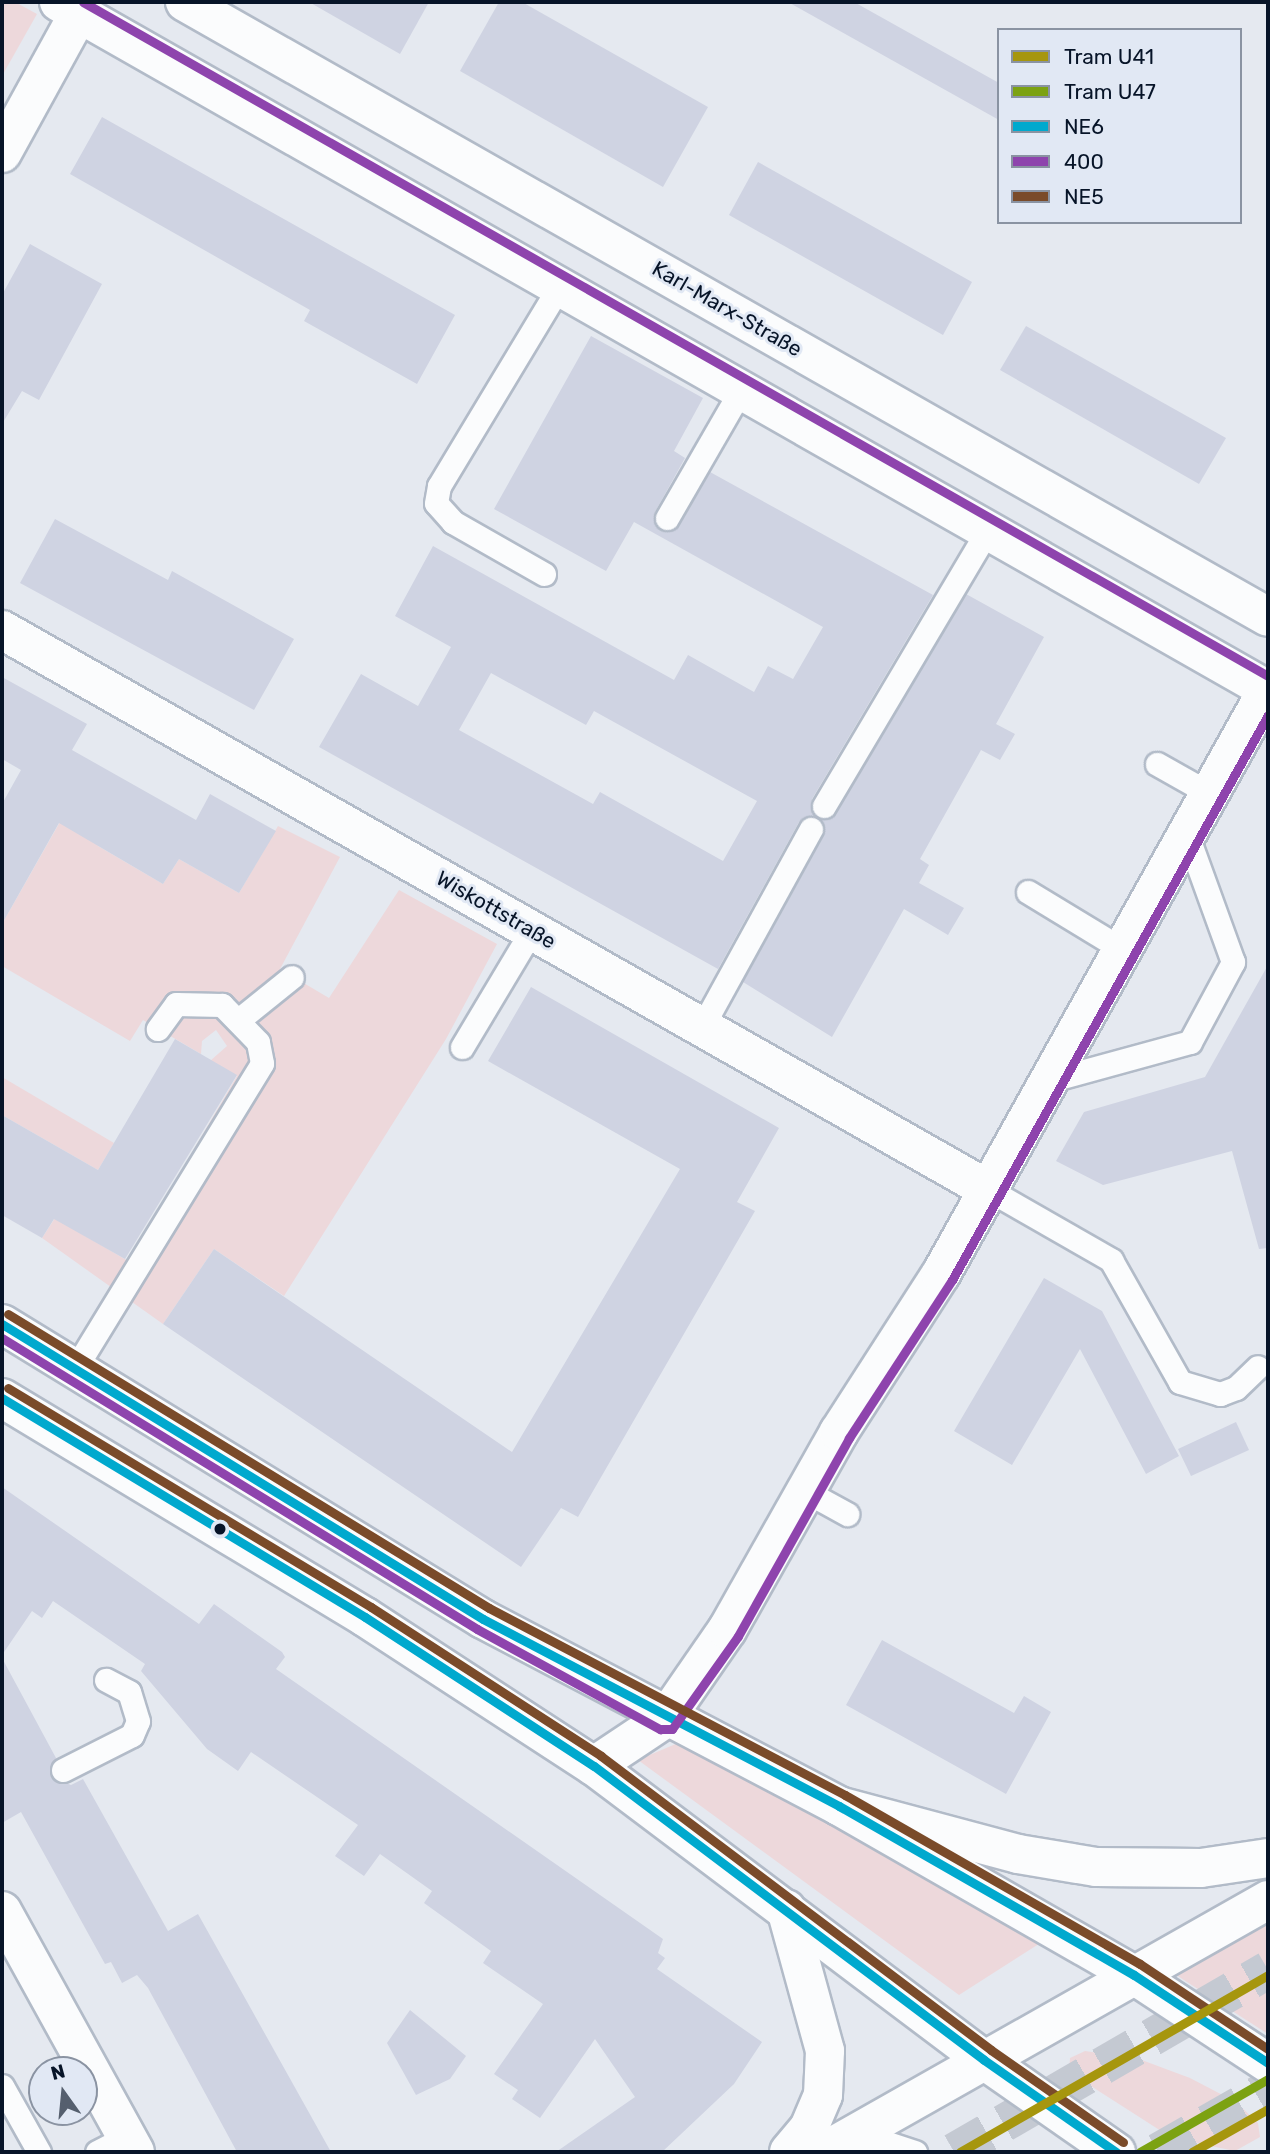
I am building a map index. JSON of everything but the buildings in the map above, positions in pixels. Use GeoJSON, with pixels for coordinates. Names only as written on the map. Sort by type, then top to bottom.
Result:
{"type":"FeatureCollection","features":[{"type":"Feature","properties":{"kind":"street","name":"Karl-Marx-Straße"},"geometry":{"type":"LineString","coordinates":[[185,2],[1268,617]]}},
{"type":"Feature","properties":{"kind":"street"},"geometry":{"type":"LineString","coordinates":[[2,153],[69,7],[561,284],[1268,690],[1212,796],[989,1190],[727,1630],[666,1718],[594,1766]]}},
{"type":"Feature","properties":{"kind":"street","name":"Wiskottstraße"},"geometry":{"type":"LineString","coordinates":[[2,630],[989,1190]]}},
{"type":"Feature","properties":{"kind":"street"},"geometry":{"type":"LineString","coordinates":[[2,1324],[483,1619],[666,1718],[839,1806],[1134,1975],[1268,2063]]}},
{"type":"Feature","properties":{"kind":"street"},"geometry":{"type":"LineString","coordinates":[[2,1398],[365,1617],[594,1766],[984,2060],[1115,2152]]}},
{"type":"Feature","properties":{"kind":"street"},"geometry":{"type":"LineString","coordinates":[[839,1806],[1018,1854],[1096,1867],[1201,1868],[1268,1858]]}},
{"type":"Feature","properties":{"kind":"street"},"geometry":{"type":"LineString","coordinates":[[824,2152],[1268,1900]]}},
{"type":"Feature","properties":{"kind":"street"},"geometry":{"type":"LineString","coordinates":[[786,1909],[825,2051],[823,2095],[809,2128],[789,2152]]}},
{"type":"Feature","properties":{"kind":"street"},"geometry":{"type":"LineString","coordinates":[[2,1911],[120,2147]]}},
{"type":"Feature","properties":{"kind":"lane"},"geometry":{"type":"LineString","coordinates":[[544,574],[453,523],[436,503],[439,486],[561,284]]}},
{"type":"Feature","properties":{"kind":"lane"},"geometry":{"type":"LineString","coordinates":[[667,518],[742,388]]}},
{"type":"Feature","properties":{"kind":"lane"},"geometry":{"type":"LineString","coordinates":[[824,806],[989,528]]}},
{"type":"Feature","properties":{"kind":"lane"},"geometry":{"type":"LineString","coordinates":[[1157,764],[1212,796]]}},
{"type":"Feature","properties":{"kind":"lane"},"geometry":{"type":"LineString","coordinates":[[702,1027],[811,829]]}},
{"type":"Feature","properties":{"kind":"lane"},"geometry":{"type":"LineString","coordinates":[[1051,1080],[1190,1042],[1233,962],[1188,838]]}},
{"type":"Feature","properties":{"kind":"lane"},"geometry":{"type":"LineString","coordinates":[[1028,892],[1125,951]]}},
{"type":"Feature","properties":{"kind":"lane"},"geometry":{"type":"LineString","coordinates":[[462,1047],[532,930]]}},
{"type":"Feature","properties":{"kind":"lane"},"geometry":{"type":"LineString","coordinates":[[240,1018],[292,977]]}},
{"type":"Feature","properties":{"kind":"lane"},"geometry":{"type":"LineString","coordinates":[[76,1367],[262,1063],[258,1042],[240,1018],[222,1005],[199,1001],[176,1004],[158,1029]]}},
{"type":"Feature","properties":{"kind":"lane"},"geometry":{"type":"LineString","coordinates":[[989,1190],[1111,1261],[1180,1382],[1220,1394],[1236,1388],[1258,1367]]}},
{"type":"Feature","properties":{"kind":"lane"},"geometry":{"type":"LineString","coordinates":[[807,1492],[847,1514]]}},
{"type":"Feature","properties":{"kind":"lane"},"geometry":{"type":"LineString","coordinates":[[63,1770],[132,1735],[138,1721],[129,1692],[106,1680]]}},
{"type":"Feature","properties":{"kind":"lane"},"geometry":{"type":"LineString","coordinates":[[2,2086],[39,2152]]}},
{"type":"Feature","properties":{"kind":"lane"},"geometry":{"type":"LineString","coordinates":[[824,2152],[881,2141],[915,2152]]}},
{"type":"Feature","properties":{"kind":"shaded area"},"geometry":{"type":"Polygon","coordinates":[[[2,2],[15,2],[37,14],[2,76],[2,2]]]}},
{"type":"Feature","properties":{"kind":"shaded area"},"geometry":{"type":"Polygon","coordinates":[[[73,799],[98,846],[163,884],[179,859],[239,893],[278,826],[340,857],[280,969],[329,998],[399,890],[497,944],[446,1039],[284,1296],[214,1249],[163,1324],[42,1238],[55,1218],[128,1261],[237,1076],[210,1061],[227,1046],[216,1030],[202,1041],[201,1054],[143,1020],[130,1041],[2,966],[2,924],[73,799]]]}},
{"type":"Feature","properties":{"kind":"shaded area"},"geometry":{"type":"Polygon","coordinates":[[[2,1077],[114,1143],[98,1170],[2,1115],[2,1077]]]}},
{"type":"Feature","properties":{"kind":"shaded area"},"geometry":{"type":"Polygon","coordinates":[[[678,1743],[896,1858],[1042,1942],[959,1995],[638,1760],[678,1743]]]}},
{"type":"Feature","properties":{"kind":"shaded area"},"geometry":{"type":"Polygon","coordinates":[[[1268,1920],[1268,2034],[1173,1973],[1268,1920]]]}},
{"type":"Feature","properties":{"kind":"shaded area"},"geometry":{"type":"Polygon","coordinates":[[[1085,2051],[1139,2059],[1190,2078],[1236,2102],[1258,2123],[1260,2137],[1235,2151],[1172,2138],[1069,2072],[1070,2058],[1085,2051]]]}},
{"type":"Feature","properties":{"kind":"tunnel"},"geometry":{"type":"LineString","coordinates":[[954,2152],[1268,1970]]}},
{"type":"Feature","properties":{"kind":"tunnel"},"geometry":{"type":"LineString","coordinates":[[1158,2152],[1268,2089]]}},
{"type":"Feature","properties":{"kind":"tram line","name":"U41"},"geometry":{"type":"LineString","coordinates":[[960,2152],[1268,1975]]}},
{"type":"Feature","properties":{"kind":"tram line","name":"U47"},"geometry":{"type":"LineString","coordinates":[[1140,2152],[1268,2079]]}},
{"type":"Feature","properties":{"kind":"tram line","name":"U41"},"geometry":{"type":"LineString","coordinates":[[1192,2152],[1268,2109]]}},
{"type":"Feature","properties":{"kind":"transit line","name":"400"},"geometry":{"type":"LineString","coordinates":[[83,2],[1268,676]]}},
{"type":"Feature","properties":{"kind":"transit line","name":"400"},"geometry":{"type":"LineString","coordinates":[[2,1338],[477,1629],[660,1729],[672,1729],[738,1636],[849,1438],[952,1280],[1268,715]]}},
{"type":"Feature","properties":{"kind":"transit line","name":"NE5"},"geometry":{"type":"LineString","coordinates":[[8,1314],[489,1608],[845,1795],[1140,1964],[1268,2049]]}},
{"type":"Feature","properties":{"kind":"transit line","name":"NE6"},"geometry":{"type":"LineString","coordinates":[[2,1324],[483,1619],[839,1806],[1134,1975],[1268,2063]]}},
{"type":"Feature","properties":{"kind":"transit line","name":"NE5"},"geometry":{"type":"LineString","coordinates":[[8,1388],[371,1607],[601,1756],[991,2050],[1123,2142]]}},
{"type":"Feature","properties":{"kind":"transit line","name":"NE6"},"geometry":{"type":"LineString","coordinates":[[2,1398],[365,1617],[594,1766],[984,2060],[1116,2152]]}}]}
